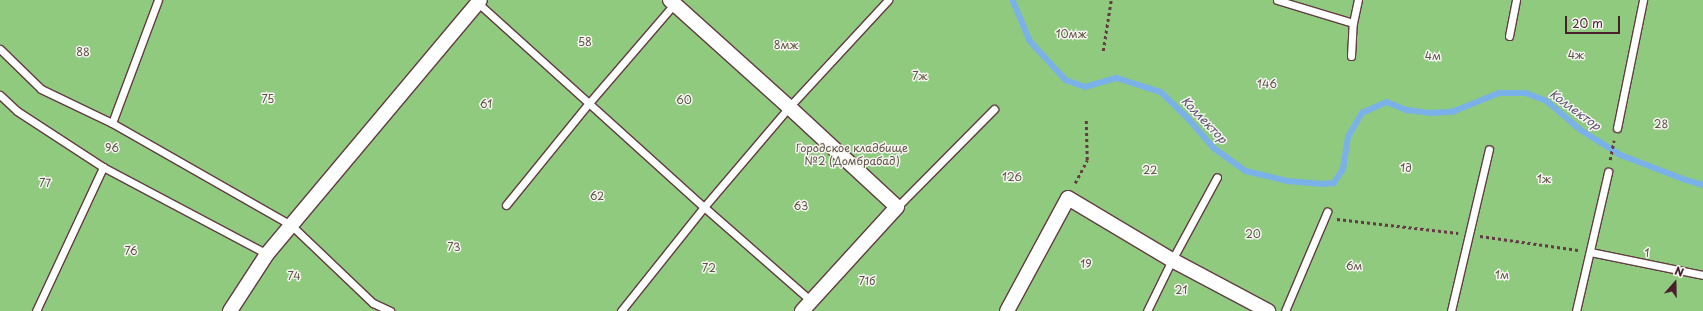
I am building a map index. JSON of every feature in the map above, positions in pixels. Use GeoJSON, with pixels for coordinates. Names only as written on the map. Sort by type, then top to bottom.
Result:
{"type":"FeatureCollection","features":[{"type":"Feature","properties":{"kind":"street"},"geometry":{"type":"LineString","coordinates":[[230,311],[267,254],[479,1]]}},
{"type":"Feature","properties":{"kind":"street"},"geometry":{"type":"LineString","coordinates":[[674,1],[897,207],[807,306]]}},
{"type":"Feature","properties":{"kind":"street"},"geometry":{"type":"LineString","coordinates":[[1007,311],[1068,198],[1172,260],[1268,311]]}},
{"type":"Feature","properties":{"kind":"lane"},"geometry":{"type":"LineString","coordinates":[[112,124],[158,0]]}},
{"type":"Feature","properties":{"kind":"lane"},"geometry":{"type":"LineString","coordinates":[[620,311],[704,207],[789,106],[888,0]]}},
{"type":"Feature","properties":{"kind":"lane"},"geometry":{"type":"LineString","coordinates":[[1277,0],[1353,24]]}},
{"type":"Feature","properties":{"kind":"lane"},"geometry":{"type":"LineString","coordinates":[[1351,56],[1353,24],[1358,0]]}},
{"type":"Feature","properties":{"kind":"lane"},"geometry":{"type":"LineString","coordinates":[[1508,36],[1516,0]]}},
{"type":"Feature","properties":{"kind":"lane"},"geometry":{"type":"LineString","coordinates":[[1617,128],[1643,0]]}},
{"type":"Feature","properties":{"kind":"lane"},"geometry":{"type":"LineString","coordinates":[[479,1],[704,207],[807,306]]}},
{"type":"Feature","properties":{"kind":"lane"},"geometry":{"type":"LineString","coordinates":[[506,205],[674,1]]}},
{"type":"Feature","properties":{"kind":"lane"},"geometry":{"type":"LineString","coordinates":[[0,49],[41,89],[112,124],[291,225],[373,303],[390,311]]}},
{"type":"Feature","properties":{"kind":"lane"},"geometry":{"type":"LineString","coordinates":[[0,95],[17,111],[103,167],[267,254]]}},
{"type":"Feature","properties":{"kind":"lane"},"geometry":{"type":"LineString","coordinates":[[897,207],[994,109]]}},
{"type":"Feature","properties":{"kind":"lane"},"geometry":{"type":"LineString","coordinates":[[1451,311],[1489,149]]}},
{"type":"Feature","properties":{"kind":"lane"},"geometry":{"type":"LineString","coordinates":[[36,311],[103,167]]}},
{"type":"Feature","properties":{"kind":"lane"},"geometry":{"type":"LineString","coordinates":[[1576,311],[1608,172]]}},
{"type":"Feature","properties":{"kind":"lane"},"geometry":{"type":"LineString","coordinates":[[1147,311],[1172,260],[1217,177]]}},
{"type":"Feature","properties":{"kind":"lane"},"geometry":{"type":"LineString","coordinates":[[1285,311],[1326,215]]}},
{"type":"Feature","properties":{"kind":"lane"},"geometry":{"type":"LineString","coordinates":[[1590,252],[1703,274]]}},
{"type":"Feature","properties":{"kind":"path"},"geometry":{"type":"LineString","coordinates":[[1103,51],[1111,0]]}},
{"type":"Feature","properties":{"kind":"path"},"geometry":{"type":"LineString","coordinates":[[1068,198],[1087,160],[1086,118]]}},
{"type":"Feature","properties":{"kind":"path"},"geometry":{"type":"LineString","coordinates":[[1608,172],[1617,128]]}},
{"type":"Feature","properties":{"kind":"path"},"geometry":{"type":"LineString","coordinates":[[1326,215],[1590,252]]}},
{"type":"Feature","properties":{"kind":"green space","name":"Городское кладбище №2 (Домбрабад)"},"geometry":{"type":"Polygon","coordinates":[[[0,0],[1703,0],[1703,311],[0,311],[0,0]]]}},
{"type":"Feature","properties":{"kind":"waterway","name":"Коллектор"},"geometry":{"type":"LineString","coordinates":[[1013,0],[1030,41],[1066,80],[1085,87],[1117,78],[1161,92],[1188,118],[1214,148],[1246,171],[1288,181],[1322,184],[1334,183],[1343,169],[1348,137],[1362,113],[1387,102],[1407,110],[1430,113],[1452,112],[1499,93],[1526,93],[1547,101],[1581,130],[1621,155],[1703,185]]}},
{"type":"Feature","properties":{"kind":"park label","name":"10мж"},"geometry":{"type":"Point","coordinates":[1071,34]}},
{"type":"Feature","properties":{"kind":"park label","name":"58"},"geometry":{"type":"Point","coordinates":[585,42]}},
{"type":"Feature","properties":{"kind":"park label","name":"8мж"},"geometry":{"type":"Point","coordinates":[786,45]}},
{"type":"Feature","properties":{"kind":"park label","name":"88"},"geometry":{"type":"Point","coordinates":[83,52]}},
{"type":"Feature","properties":{"kind":"park label","name":"4ж"},"geometry":{"type":"Point","coordinates":[1576,55]}},
{"type":"Feature","properties":{"kind":"park label","name":"4м"},"geometry":{"type":"Point","coordinates":[1433,56]}},
{"type":"Feature","properties":{"kind":"park label","name":"7ж"},"geometry":{"type":"Point","coordinates":[920,76]}},
{"type":"Feature","properties":{"kind":"park label","name":"146"},"geometry":{"type":"Point","coordinates":[1267,84]}},
{"type":"Feature","properties":{"kind":"park label","name":"75"},"geometry":{"type":"Point","coordinates":[268,99]}},
{"type":"Feature","properties":{"kind":"park label","name":"60"},"geometry":{"type":"Point","coordinates":[684,100]}},
{"type":"Feature","properties":{"kind":"park label","name":"61"},"geometry":{"type":"Point","coordinates":[486,104]}},
{"type":"Feature","properties":{"kind":"park label","name":"28"},"geometry":{"type":"Point","coordinates":[1661,124]}},
{"type":"Feature","properties":{"kind":"park label","name":"96"},"geometry":{"type":"Point","coordinates":[112,148]}},
{"type":"Feature","properties":{"kind":"park label","name":"1д"},"geometry":{"type":"Point","coordinates":[1406,168]}},
{"type":"Feature","properties":{"kind":"park label","name":"22"},"geometry":{"type":"Point","coordinates":[1150,170]}},
{"type":"Feature","properties":{"kind":"park label","name":"126"},"geometry":{"type":"Point","coordinates":[1012,177]}},
{"type":"Feature","properties":{"kind":"park label","name":"1ж"},"geometry":{"type":"Point","coordinates":[1544,179]}},
{"type":"Feature","properties":{"kind":"park label","name":"77"},"geometry":{"type":"Point","coordinates":[45,183]}},
{"type":"Feature","properties":{"kind":"park label","name":"62"},"geometry":{"type":"Point","coordinates":[597,196]}},
{"type":"Feature","properties":{"kind":"park label","name":"63"},"geometry":{"type":"Point","coordinates":[801,206]}},
{"type":"Feature","properties":{"kind":"park label","name":"20"},"geometry":{"type":"Point","coordinates":[1253,234]}},
{"type":"Feature","properties":{"kind":"park label","name":"73"},"geometry":{"type":"Point","coordinates":[454,247]}},
{"type":"Feature","properties":{"kind":"park label","name":"76"},"geometry":{"type":"Point","coordinates":[131,251]}},
{"type":"Feature","properties":{"kind":"park label","name":"1"},"geometry":{"type":"Point","coordinates":[1647,253]}},
{"type":"Feature","properties":{"kind":"park label","name":"19"},"geometry":{"type":"Point","coordinates":[1086,264]}},
{"type":"Feature","properties":{"kind":"park label","name":"6м"},"geometry":{"type":"Point","coordinates":[1354,266]}},
{"type":"Feature","properties":{"kind":"park label","name":"72"},"geometry":{"type":"Point","coordinates":[709,268]}},
{"type":"Feature","properties":{"kind":"park label","name":"1м"},"geometry":{"type":"Point","coordinates":[1502,275]}},
{"type":"Feature","properties":{"kind":"park label","name":"74"},"geometry":{"type":"Point","coordinates":[294,276]}},
{"type":"Feature","properties":{"kind":"park label","name":"71б"},"geometry":{"type":"Point","coordinates":[867,281]}},
{"type":"Feature","properties":{"kind":"park label","name":"21"},"geometry":{"type":"Point","coordinates":[1181,290]}}]}
